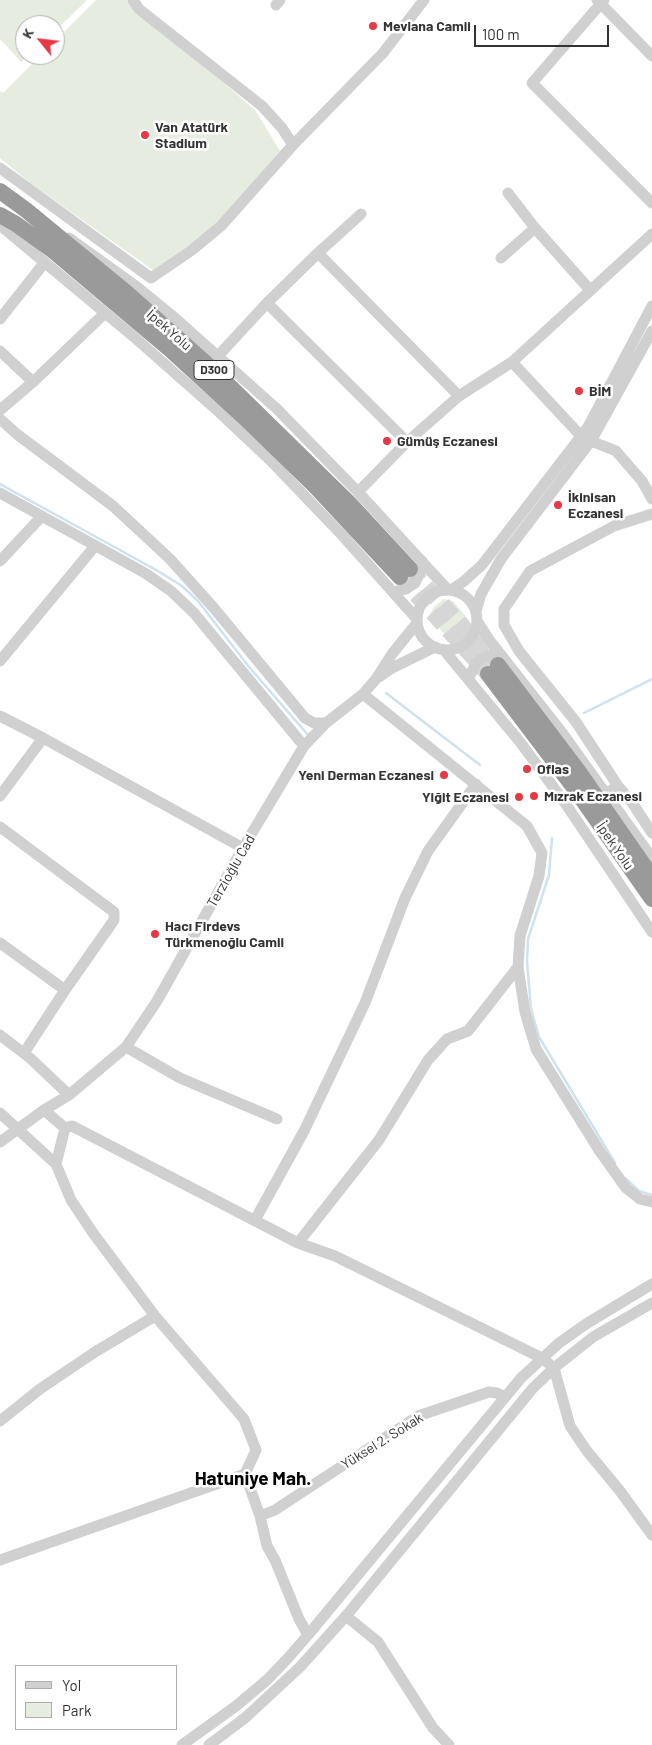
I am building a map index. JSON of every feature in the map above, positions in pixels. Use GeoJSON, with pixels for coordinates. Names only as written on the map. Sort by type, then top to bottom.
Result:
{"type":"FeatureCollection","features":[{"type":"Feature","properties":{"kind":"highway","name":"İpek Yolu"},"geometry":{"type":"LineString","coordinates":[[0,190],[148,311],[210,366],[349,503],[406,575]]}},
{"type":"Feature","properties":{"kind":"highway","name":"İpek Yolu"},"geometry":{"type":"LineString","coordinates":[[0,215],[52,250],[173,352],[245,418],[406,575]]}},
{"type":"Feature","properties":{"kind":"highway","name":"İpek Yolu"},"geometry":{"type":"LineString","coordinates":[[495,665],[579,772],[652,877]]}},
{"type":"Feature","properties":{"kind":"highway","name":"İpek Yolu"},"geometry":{"type":"LineString","coordinates":[[495,665],[576,789],[652,899]]}},
{"type":"Feature","properties":{"kind":"street"},"geometry":{"type":"LineString","coordinates":[[133,0],[139,9],[262,106],[282,128],[293,146]]}},
{"type":"Feature","properties":{"kind":"street"},"geometry":{"type":"LineString","coordinates":[[0,168],[151,278],[192,250],[221,226],[293,146],[383,54],[424,0]]}},
{"type":"Feature","properties":{"kind":"street"},"geometry":{"type":"LineString","coordinates":[[652,56],[601,1],[532,83],[652,204]]}},
{"type":"Feature","properties":{"kind":"street"},"geometry":{"type":"LineString","coordinates":[[508,193],[535,228],[590,290]]}},
{"type":"Feature","properties":{"kind":"street"},"geometry":{"type":"LineString","coordinates":[[26,210],[83,246],[175,318],[277,409],[358,492],[406,575],[423,638],[440,649],[468,678],[520,742],[565,803],[652,932]]}},
{"type":"Feature","properties":{"kind":"street"},"geometry":{"type":"LineString","coordinates":[[218,356],[267,303],[361,214]]}},
{"type":"Feature","properties":{"kind":"street"},"geometry":{"type":"LineString","coordinates":[[0,225],[219,412],[270,460],[342,535],[406,575],[467,597],[495,665],[563,734],[652,858]]}},
{"type":"Feature","properties":{"kind":"street"},"geometry":{"type":"LineString","coordinates":[[501,258],[535,228]]}},
{"type":"Feature","properties":{"kind":"street"},"geometry":{"type":"LineString","coordinates":[[358,492],[407,442],[459,396],[512,362],[652,234]]}},
{"type":"Feature","properties":{"kind":"street"},"geometry":{"type":"LineString","coordinates":[[318,253],[459,396]]}},
{"type":"Feature","properties":{"kind":"street"},"geometry":{"type":"LineString","coordinates":[[0,319],[45,262]]}},
{"type":"Feature","properties":{"kind":"street"},"geometry":{"type":"LineString","coordinates":[[267,303],[407,442]]}},
{"type":"Feature","properties":{"kind":"street"},"geometry":{"type":"LineString","coordinates":[[417,621],[419,610],[430,595],[439,591],[449,590],[463,582],[482,565],[586,438],[588,427],[652,306]]}},
{"type":"Feature","properties":{"kind":"street"},"geometry":{"type":"LineString","coordinates":[[0,410],[33,382],[105,313]]}},
{"type":"Feature","properties":{"kind":"street"},"geometry":{"type":"LineString","coordinates":[[440,649],[454,649],[470,639],[475,630],[481,594],[501,558],[586,438],[652,331]]}},
{"type":"Feature","properties":{"kind":"street"},"geometry":{"type":"LineString","coordinates":[[0,351],[33,382]]}},
{"type":"Feature","properties":{"kind":"street"},"geometry":{"type":"LineString","coordinates":[[512,362],[586,438],[616,451],[642,480],[652,500]]}},
{"type":"Feature","properties":{"kind":"street"},"geometry":{"type":"LineString","coordinates":[[0,419],[18,435],[113,506],[170,559],[306,718],[314,723],[326,723]]}},
{"type":"Feature","properties":{"kind":"street"},"geometry":{"type":"LineString","coordinates":[[0,493],[146,573],[172,591],[189,608],[304,746]]}},
{"type":"Feature","properties":{"kind":"street"},"geometry":{"type":"LineString","coordinates":[[652,514],[614,526],[530,571],[504,609],[504,625],[520,651],[576,722],[618,786],[633,804],[652,833]]}},
{"type":"Feature","properties":{"kind":"street"},"geometry":{"type":"LineString","coordinates":[[0,561],[42,516]]}},
{"type":"Feature","properties":{"kind":"street"},"geometry":{"type":"LineString","coordinates":[[0,661],[95,546]]}},
{"type":"Feature","properties":{"kind":"street","name":"Terzioğlu Cad"},"geometry":{"type":"LineString","coordinates":[[0,1142],[44,1110],[69,1095],[126,1047],[157,1001],[243,848],[304,746],[326,723],[363,694],[376,679],[417,621]]}},
{"type":"Feature","properties":{"kind":"street","name":"Terzioğlu Cad"},"geometry":{"type":"LineString","coordinates":[[376,679],[392,668],[440,649]]}},
{"type":"Feature","properties":{"kind":"street"},"geometry":{"type":"LineString","coordinates":[[468,678],[481,659],[492,654],[495,665]]}},
{"type":"Feature","properties":{"kind":"street"},"geometry":{"type":"LineString","coordinates":[[363,694],[527,826],[542,853],[538,876],[520,936],[518,967],[525,1012],[536,1049],[599,1150],[626,1188],[640,1199],[652,1202]]}},
{"type":"Feature","properties":{"kind":"street"},"geometry":{"type":"LineString","coordinates":[[0,716],[44,738],[243,848]]}},
{"type":"Feature","properties":{"kind":"street"},"geometry":{"type":"LineString","coordinates":[[0,796],[44,738]]}},
{"type":"Feature","properties":{"kind":"street"},"geometry":{"type":"LineString","coordinates":[[256,1220],[304,1131],[365,1003],[405,898],[428,851],[476,784]]}},
{"type":"Feature","properties":{"kind":"street"},"geometry":{"type":"LineString","coordinates":[[607,793],[618,786]]}},
{"type":"Feature","properties":{"kind":"street"},"geometry":{"type":"LineString","coordinates":[[0,827],[114,912],[114,920],[24,1053]]}},
{"type":"Feature","properties":{"kind":"street"},"geometry":{"type":"LineString","coordinates":[[0,943],[65,990]]}},
{"type":"Feature","properties":{"kind":"street"},"geometry":{"type":"LineString","coordinates":[[298,1243],[379,1140],[428,1060],[446,1038],[468,1032],[518,967]]}},
{"type":"Feature","properties":{"kind":"street"},"geometry":{"type":"LineString","coordinates":[[0,1035],[30,1058],[69,1095]]}},
{"type":"Feature","properties":{"kind":"street"},"geometry":{"type":"LineString","coordinates":[[126,1047],[180,1078],[277,1119]]}},
{"type":"Feature","properties":{"kind":"street"},"geometry":{"type":"LineString","coordinates":[[44,1110],[65,1128]]}},
{"type":"Feature","properties":{"kind":"street"},"geometry":{"type":"LineString","coordinates":[[0,1113],[56,1164],[71,1200],[93,1233],[155,1316],[244,1419],[256,1450],[245,1474],[260,1516],[267,1546],[308,1635]]}},
{"type":"Feature","properties":{"kind":"street"},"geometry":{"type":"LineString","coordinates":[[65,1128],[72,1126],[298,1243],[335,1256],[542,1358],[554,1368],[570,1426],[652,1535]]}},
{"type":"Feature","properties":{"kind":"street"},"geometry":{"type":"LineString","coordinates":[[56,1164],[65,1128]]}},
{"type":"Feature","properties":{"kind":"street"},"geometry":{"type":"LineString","coordinates":[[182,1745],[236,1706],[267,1680],[308,1635],[521,1378],[542,1358],[586,1324],[652,1284]]}},
{"type":"Feature","properties":{"kind":"street"},"geometry":{"type":"LineString","coordinates":[[209,1745],[245,1718],[300,1667],[346,1616],[517,1406],[554,1368],[593,1337],[652,1303]]}},
{"type":"Feature","properties":{"kind":"street"},"geometry":{"type":"LineString","coordinates":[[0,1420],[40,1389],[95,1352],[155,1316]]}},
{"type":"Feature","properties":{"kind":"street","name":"Yüksel 2. Sokak"},"geometry":{"type":"LineString","coordinates":[[260,1516],[275,1510],[418,1416],[489,1392],[505,1397]]}},
{"type":"Feature","properties":{"kind":"street"},"geometry":{"type":"LineString","coordinates":[[0,1560],[245,1474]]}},
{"type":"Feature","properties":{"kind":"street"},"geometry":{"type":"LineString","coordinates":[[346,1616],[378,1642],[433,1728],[449,1745]]}},
{"type":"Feature","properties":{"kind":"green space"},"geometry":{"type":"Polygon","coordinates":[[[0,0],[87,0],[65,21],[65,15],[15,15],[15,55],[0,39],[0,0]]]}},
{"type":"Feature","properties":{"kind":"green space"},"geometry":{"type":"Polygon","coordinates":[[[96,0],[127,0],[255,110],[280,151],[217,226],[153,270],[30,183],[0,158],[0,91],[3,93],[31,65],[65,65],[65,31],[96,0]]]}},
{"type":"Feature","properties":{"kind":"green space"},"geometry":{"type":"Polygon","coordinates":[[[444,599],[453,601],[469,620],[464,631],[458,636],[449,637],[445,635],[430,617],[434,607],[444,599]]]}},
{"type":"Feature","properties":{"kind":"waterway"},"geometry":{"type":"LineString","coordinates":[[0,484],[182,586],[198,601],[249,667],[309,736]]}},
{"type":"Feature","properties":{"kind":"waterway"},"geometry":{"type":"LineString","coordinates":[[584,713],[652,679]]}},
{"type":"Feature","properties":{"kind":"waterway"},"geometry":{"type":"LineString","coordinates":[[386,693],[480,765]]}},
{"type":"Feature","properties":{"kind":"waterway"},"geometry":{"type":"LineString","coordinates":[[552,838],[549,875],[528,939],[527,961],[531,1009],[539,1037],[615,1163]]}},
{"type":"Feature","properties":{"kind":"waterway"},"geometry":{"type":"LineString","coordinates":[[625,1178],[639,1191],[652,1195]]}},
{"type":"Feature","properties":{"kind":"tunnel"},"geometry":{"type":"LineString","coordinates":[[410,569],[498,665]]}},
{"type":"Feature","properties":{"kind":"tunnel"},"geometry":{"type":"LineString","coordinates":[[400,577],[488,674]]}},
{"type":"Feature","properties":{"kind":"place","name":"Mevlana Camii"},"geometry":{"type":"Point","coordinates":[373,26]}},
{"type":"Feature","properties":{"kind":"place","name":"Van Atatürk Stadium"},"geometry":{"type":"Point","coordinates":[145,135]}},
{"type":"Feature","properties":{"kind":"place","name":"BİM"},"geometry":{"type":"Point","coordinates":[579,391]}},
{"type":"Feature","properties":{"kind":"place","name":"Gümüş Eczanesi"},"geometry":{"type":"Point","coordinates":[387,441]}},
{"type":"Feature","properties":{"kind":"place","name":"İkinisan Eczanesi"},"geometry":{"type":"Point","coordinates":[558,505]}},
{"type":"Feature","properties":{"kind":"place","name":"Oflas"},"geometry":{"type":"Point","coordinates":[527,769]}},
{"type":"Feature","properties":{"kind":"place","name":"Yeni Derman Eczanesi"},"geometry":{"type":"Point","coordinates":[444,775]}},
{"type":"Feature","properties":{"kind":"place","name":"Mızrak Eczanesi"},"geometry":{"type":"Point","coordinates":[534,796]}},
{"type":"Feature","properties":{"kind":"place","name":"Yiğit Eczanesi"},"geometry":{"type":"Point","coordinates":[519,797]}},
{"type":"Feature","properties":{"kind":"place","name":"Hacı Firdevs Türkmenoğlu Camii"},"geometry":{"type":"Point","coordinates":[155,934]}},
{"type":"Feature","properties":{"kind":"district","name":"Hatuniye Mah."},"geometry":{"type":"Point","coordinates":[253,1479]}}]}
